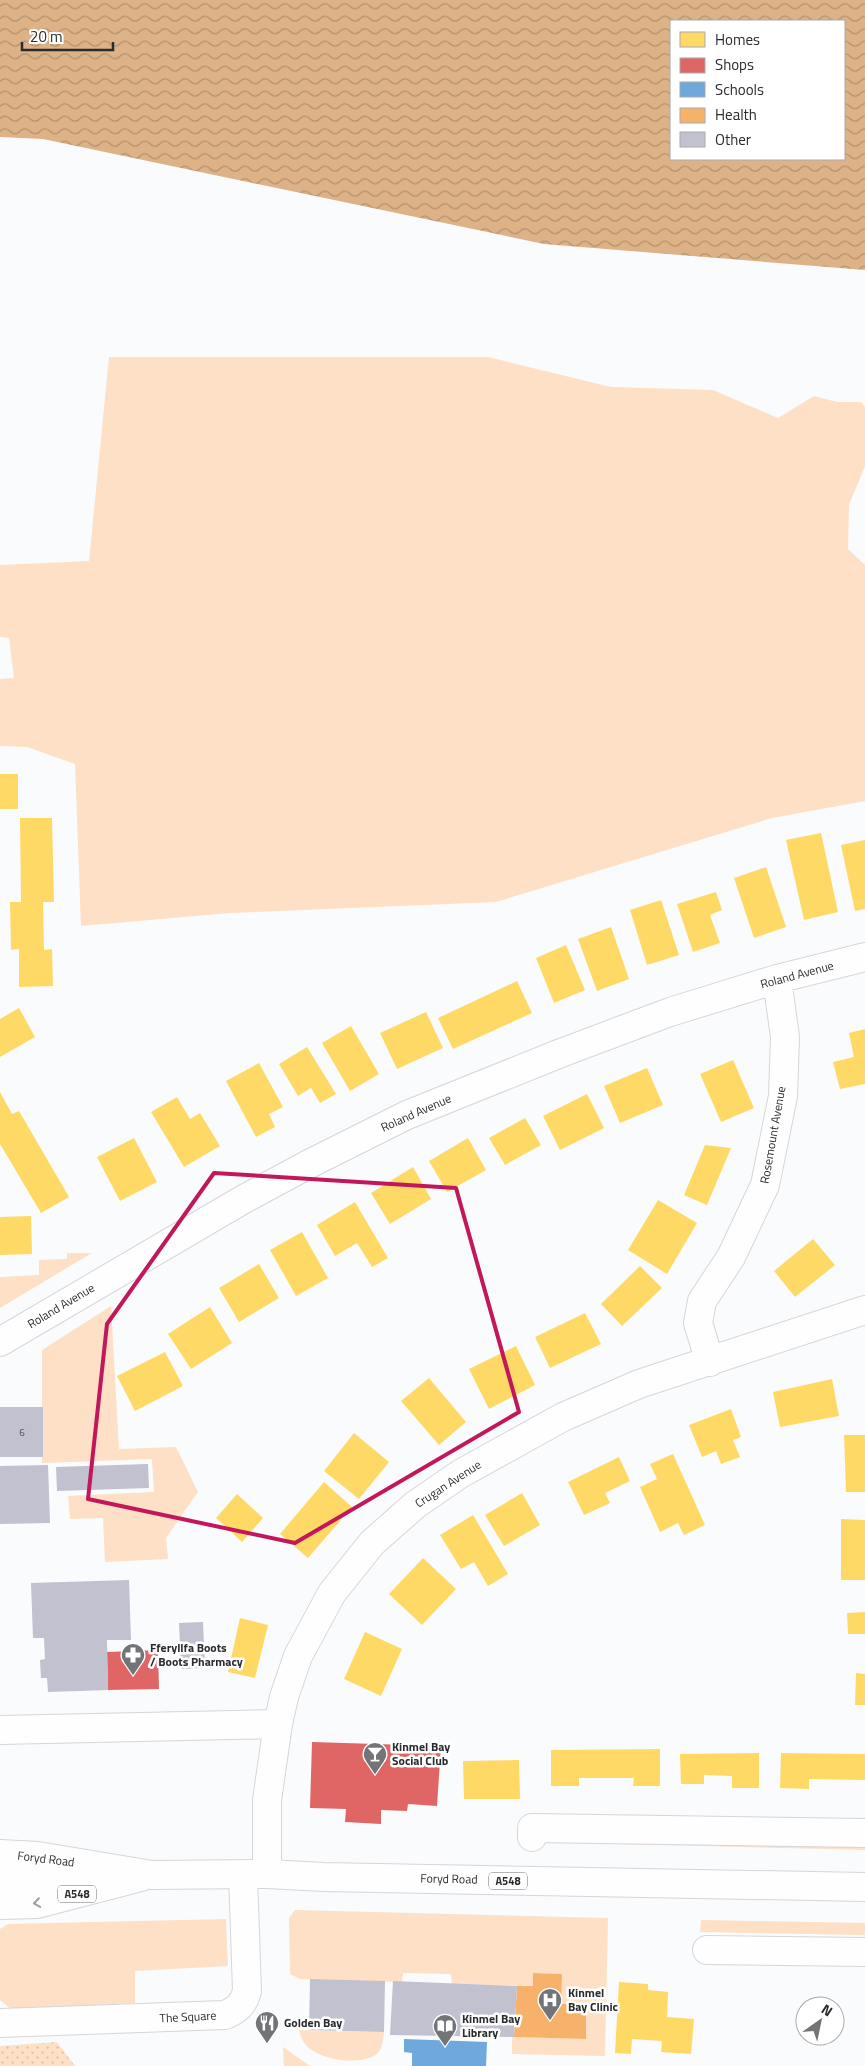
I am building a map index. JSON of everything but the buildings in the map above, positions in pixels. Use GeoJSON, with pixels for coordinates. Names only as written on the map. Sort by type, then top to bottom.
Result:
{"type":"FeatureCollection","features":[{"type":"Feature","properties":{"kind":"street","name":"Roland Avenue"},"geometry":{"type":"LineString","coordinates":[[0,1342],[244,1199],[407,1115],[561,1053],[670,1012],[777,980],[865,957]]}},
{"type":"Feature","properties":{"kind":"street","name":"Rosemount Avenue"},"geometry":{"type":"LineString","coordinates":[[710,1362],[698,1323],[702,1301],[731,1257],[765,1185],[783,1096],[785,1037],[777,980]]}},
{"type":"Feature","properties":{"kind":"street","name":"Crugan Avenue"},"geometry":{"type":"LineString","coordinates":[[255,1874],[278,1724],[284,1697],[298,1656],[332,1593],[372,1543],[415,1505],[460,1474],[563,1417],[639,1384],[865,1310]]}},
{"type":"Feature","properties":{"kind":"street"},"geometry":{"type":"LineString","coordinates":[[0,1730],[278,1724]]}},
{"type":"Feature","properties":{"kind":"street"},"geometry":{"type":"LineString","coordinates":[[532,1837],[532,1828],[865,1833]]}},
{"type":"Feature","properties":{"kind":"street","name":"Foryd Road"},"geometry":{"type":"LineString","coordinates":[[0,1854],[38,1856],[152,1875],[255,1874],[324,1877],[865,1887]]}},
{"type":"Feature","properties":{"kind":"street","name":"The Square"},"geometry":{"type":"LineString","coordinates":[[0,2023],[225,2015],[235,2011],[245,2000],[247,1990],[255,1874]]}},
{"type":"Feature","properties":{"kind":"street"},"geometry":{"type":"LineString","coordinates":[[0,1878],[38,1880],[152,1875]]}},
{"type":"Feature","properties":{"kind":"street","name":"Foryd Road"},"geometry":{"type":"LineString","coordinates":[[0,1905],[37,1904],[152,1875]]}},
{"type":"Feature","properties":{"kind":"street"},"geometry":{"type":"LineString","coordinates":[[707,1950],[865,1952]]}},
{"type":"Feature","properties":{"kind":"highlighted area"},"geometry":{"type":"Polygon","coordinates":[[[214,1173],[456,1188],[519,1412],[295,1543],[88,1499],[107,1324],[214,1173]]]}},
{"type":"Feature","properties":{"kind":"shaded area"},"geometry":{"type":"Polygon","coordinates":[[[109,357],[488,357],[611,387],[713,390],[778,418],[814,396],[837,402],[861,402],[865,407],[865,466],[849,505],[848,549],[865,565],[865,801],[772,818],[496,902],[229,913],[81,926],[75,764],[27,747],[0,746],[0,679],[14,678],[9,638],[0,637],[0,565],[89,561],[109,357]]]}},
{"type":"Feature","properties":{"kind":"shaded area"},"geometry":{"type":"Polygon","coordinates":[[[67,1253],[92,1253],[0,1308],[0,1277],[39,1275],[39,1260],[67,1259],[67,1253]]]}},
{"type":"Feature","properties":{"kind":"shaded area"},"geometry":{"type":"Polygon","coordinates":[[[111,1306],[119,1449],[176,1447],[198,1492],[166,1538],[168,1559],[105,1562],[103,1518],[70,1519],[68,1496],[154,1492],[152,1459],[42,1463],[42,1350],[111,1306]]]}},
{"type":"Feature","properties":{"kind":"shaded area"},"geometry":{"type":"Polygon","coordinates":[[[865,1839],[865,1850],[542,1842],[865,1839]]]}},
{"type":"Feature","properties":{"kind":"shaded area"},"geometry":{"type":"Polygon","coordinates":[[[295,1910],[608,1918],[605,2056],[512,2054],[512,2037],[586,2039],[586,2004],[561,2004],[562,1974],[534,1973],[533,1986],[452,1984],[451,1974],[403,1973],[402,1982],[300,1979],[290,1974],[289,1918],[295,1910]]]}},
{"type":"Feature","properties":{"kind":"shaded area"},"geometry":{"type":"Polygon","coordinates":[[[226,1919],[228,1966],[135,1971],[135,2003],[11,2009],[0,2000],[0,1929],[8,1924],[226,1919]]]}},
{"type":"Feature","properties":{"kind":"shaded area"},"geometry":{"type":"Polygon","coordinates":[[[701,1920],[865,1923],[865,1935],[700,1932],[701,1920]]]}},
{"type":"Feature","properties":{"kind":"shaded area"},"geometry":{"type":"Polygon","coordinates":[[[299,2030],[384,2032],[382,2047],[377,2054],[370,2058],[351,2061],[330,2058],[311,2050],[301,2037],[299,2030]]]}},
{"type":"Feature","properties":{"kind":"shaded area"},"geometry":{"type":"Polygon","coordinates":[[[57,2042],[75,2066],[0,2066],[0,2046],[57,2042]]]}},
{"type":"Feature","properties":{"kind":"shaded area"},"geometry":{"type":"Polygon","coordinates":[[[283,2047],[310,2066],[284,2066],[283,2047]]]}},
{"type":"Feature","properties":{"kind":"water"},"geometry":{"type":"Polygon","coordinates":[[[0,0],[865,0],[865,270],[544,244],[43,139],[0,137],[0,0]]]}},
{"type":"Feature","properties":{"kind":"place","name":"Fferyllfa Boots / Boots Pharmacy"},"geometry":{"type":"Point","coordinates":[133,1676]}},
{"type":"Feature","properties":{"kind":"place","name":"Kinmel Bay Social Club"},"geometry":{"type":"Point","coordinates":[375,1775]}},
{"type":"Feature","properties":{"kind":"place","name":"Kinmel Bay Clinic"},"geometry":{"type":"Point","coordinates":[550,2021]}},
{"type":"Feature","properties":{"kind":"place","name":"Golden Bay"},"geometry":{"type":"Point","coordinates":[267,2044]}},
{"type":"Feature","properties":{"kind":"place","name":"Kinmel Bay Library"},"geometry":{"type":"Point","coordinates":[445,2047]}}]}
